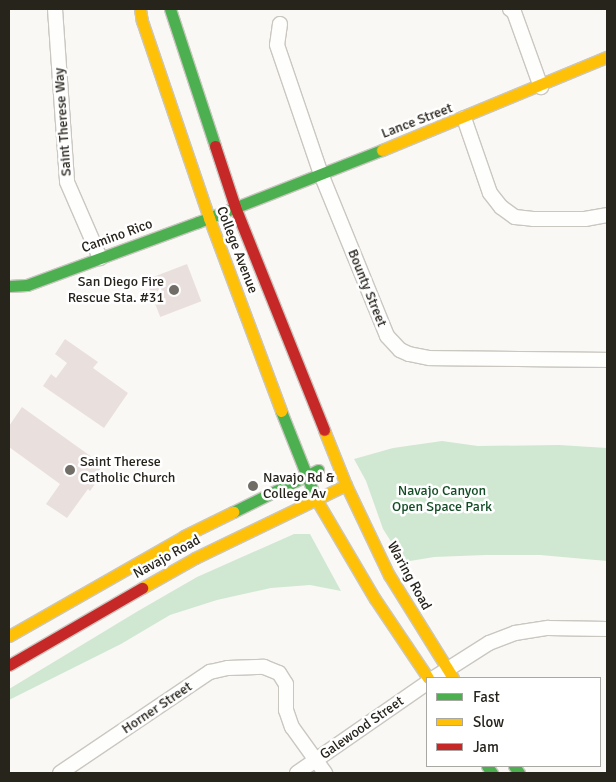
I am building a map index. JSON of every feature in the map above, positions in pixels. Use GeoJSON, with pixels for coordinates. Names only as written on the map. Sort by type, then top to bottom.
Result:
{"type":"FeatureCollection","features":[{"type":"Feature","properties":{"kind":"main road","name":"College Avenue"},"geometry":{"type":"LineString","coordinates":[[140,9],[145,30],[208,218],[305,476],[316,499]]}},
{"type":"Feature","properties":{"kind":"main road","name":"College Avenue"},"geometry":{"type":"LineString","coordinates":[[170,9],[234,207],[335,463],[346,485]]}},
{"type":"Feature","properties":{"kind":"main road","name":"Lance Street"},"geometry":{"type":"LineString","coordinates":[[234,207],[464,118],[607,57]]}},
{"type":"Feature","properties":{"kind":"main road","name":"Camino Rico"},"geometry":{"type":"LineString","coordinates":[[9,286],[27,285],[234,207]]}},
{"type":"Feature","properties":{"kind":"main road","name":"Navajo Road"},"geometry":{"type":"LineString","coordinates":[[9,636],[184,536],[335,463]]}},
{"type":"Feature","properties":{"kind":"main road","name":"Navajo Road"},"geometry":{"type":"LineString","coordinates":[[9,665],[195,558],[346,485]]}},
{"type":"Feature","properties":{"kind":"main road","name":"Waring Road"},"geometry":{"type":"LineString","coordinates":[[346,485],[389,575],[450,674]]}},
{"type":"Feature","properties":{"kind":"main road"},"geometry":{"type":"LineString","coordinates":[[316,499],[374,599],[427,677]]}},
{"type":"Feature","properties":{"kind":"street","name":"Saint Therese Way"},"geometry":{"type":"LineString","coordinates":[[55,9],[67,182],[100,258]]}},
{"type":"Feature","properties":{"kind":"street"},"geometry":{"type":"LineString","coordinates":[[510,9],[514,12],[540,87]]}},
{"type":"Feature","properties":{"kind":"street","name":"Bounty Street"},"geometry":{"type":"LineString","coordinates":[[280,24],[277,45],[321,174],[387,336],[400,350],[409,354],[430,358],[607,360]]}},
{"type":"Feature","properties":{"kind":"street"},"geometry":{"type":"LineString","coordinates":[[464,118],[490,193],[501,207],[515,216],[533,219],[585,219],[607,215]]}},
{"type":"Feature","properties":{"kind":"street"},"geometry":{"type":"LineString","coordinates":[[450,674],[489,644],[515,633],[548,628],[607,629]]}},
{"type":"Feature","properties":{"kind":"street","name":"Horner Street"},"geometry":{"type":"LineString","coordinates":[[60,773],[210,672],[228,668],[264,667],[279,672],[286,684],[286,710],[292,727],[316,761]]}},
{"type":"Feature","properties":{"kind":"street","name":"Galewood Street"},"geometry":{"type":"LineString","coordinates":[[297,773],[426,684]]}},
{"type":"Feature","properties":{"kind":"street"},"geometry":{"type":"LineString","coordinates":[[316,761],[325,773]]}},
{"type":"Feature","properties":{"kind":"green space","name":"Navajo Canyon Open Space Park"},"geometry":{"type":"Polygon","coordinates":[[[442,441],[478,446],[559,445],[607,448],[607,561],[540,555],[486,555],[434,557],[404,562],[383,529],[366,481],[354,459],[393,448],[442,441]]]}},
{"type":"Feature","properties":{"kind":"green space"},"geometry":{"type":"Polygon","coordinates":[[[294,534],[310,534],[341,591],[310,585],[271,588],[217,600],[170,615],[121,644],[9,700],[9,689],[138,611],[197,577],[294,534]]]}},
{"type":"Feature","properties":{"kind":"building","name":"San Diego Fire Rescue Sta. #31"},"geometry":{"type":"Polygon","coordinates":[[[187,264],[201,301],[160,317],[146,280],[187,264]]]}},
{"type":"Feature","properties":{"kind":"building"},"geometry":{"type":"Polygon","coordinates":[[[65,339],[98,362],[93,368],[128,393],[104,428],[43,386],[51,374],[56,378],[67,363],[55,354],[65,339]]]}},
{"type":"Feature","properties":{"kind":"building","name":"Saint Therese Catholic Church"},"geometry":{"type":"Polygon","coordinates":[[[22,407],[103,465],[96,475],[100,477],[90,491],[88,489],[67,518],[46,504],[60,484],[9,447],[9,426],[22,407]]]}},
{"type":"Feature","properties":{"kind":"traffic: fast"},"geometry":{"type":"LineString","coordinates":[[170,9],[215,146]]}},
{"type":"Feature","properties":{"kind":"traffic: fast"},"geometry":{"type":"LineString","coordinates":[[9,286],[27,285],[198,222],[382,150]]}},
{"type":"Feature","properties":{"kind":"traffic: fast"},"geometry":{"type":"LineString","coordinates":[[281,411],[316,499]]}},
{"type":"Feature","properties":{"kind":"traffic: fast"},"geometry":{"type":"LineString","coordinates":[[233,512],[318,470]]}},
{"type":"Feature","properties":{"kind":"traffic: fast"},"geometry":{"type":"LineString","coordinates":[[488,767],[492,773]]}},
{"type":"Feature","properties":{"kind":"traffic: fast"},"geometry":{"type":"LineString","coordinates":[[515,767],[519,773]]}},
{"type":"Feature","properties":{"kind":"traffic: slow"},"geometry":{"type":"LineString","coordinates":[[140,9],[142,21],[209,218],[281,411]]}},
{"type":"Feature","properties":{"kind":"traffic: slow"},"geometry":{"type":"LineString","coordinates":[[382,150],[607,57]]}},
{"type":"Feature","properties":{"kind":"traffic: slow"},"geometry":{"type":"LineString","coordinates":[[142,588],[195,558],[346,485],[324,430]]}},
{"type":"Feature","properties":{"kind":"traffic: slow"},"geometry":{"type":"LineString","coordinates":[[346,485],[389,575],[452,677]]}},
{"type":"Feature","properties":{"kind":"traffic: slow"},"geometry":{"type":"LineString","coordinates":[[316,499],[375,599],[427,677]]}},
{"type":"Feature","properties":{"kind":"traffic: slow"},"geometry":{"type":"LineString","coordinates":[[9,636],[184,536],[233,512]]}},
{"type":"Feature","properties":{"kind":"traffic: jam"},"geometry":{"type":"LineString","coordinates":[[215,146],[235,207],[324,430]]}},
{"type":"Feature","properties":{"kind":"traffic: jam"},"geometry":{"type":"LineString","coordinates":[[9,665],[142,588]]}},
{"type":"Feature","properties":{"kind":"place","name":"San Diego Fire Rescue Sta. #31"},"geometry":{"type":"Point","coordinates":[174,290]}},
{"type":"Feature","properties":{"kind":"place","name":"Saint Therese Catholic Church"},"geometry":{"type":"Point","coordinates":[70,470]}},
{"type":"Feature","properties":{"kind":"place","name":"Navajo Rd & College Av"},"geometry":{"type":"Point","coordinates":[253,486]}}]}
